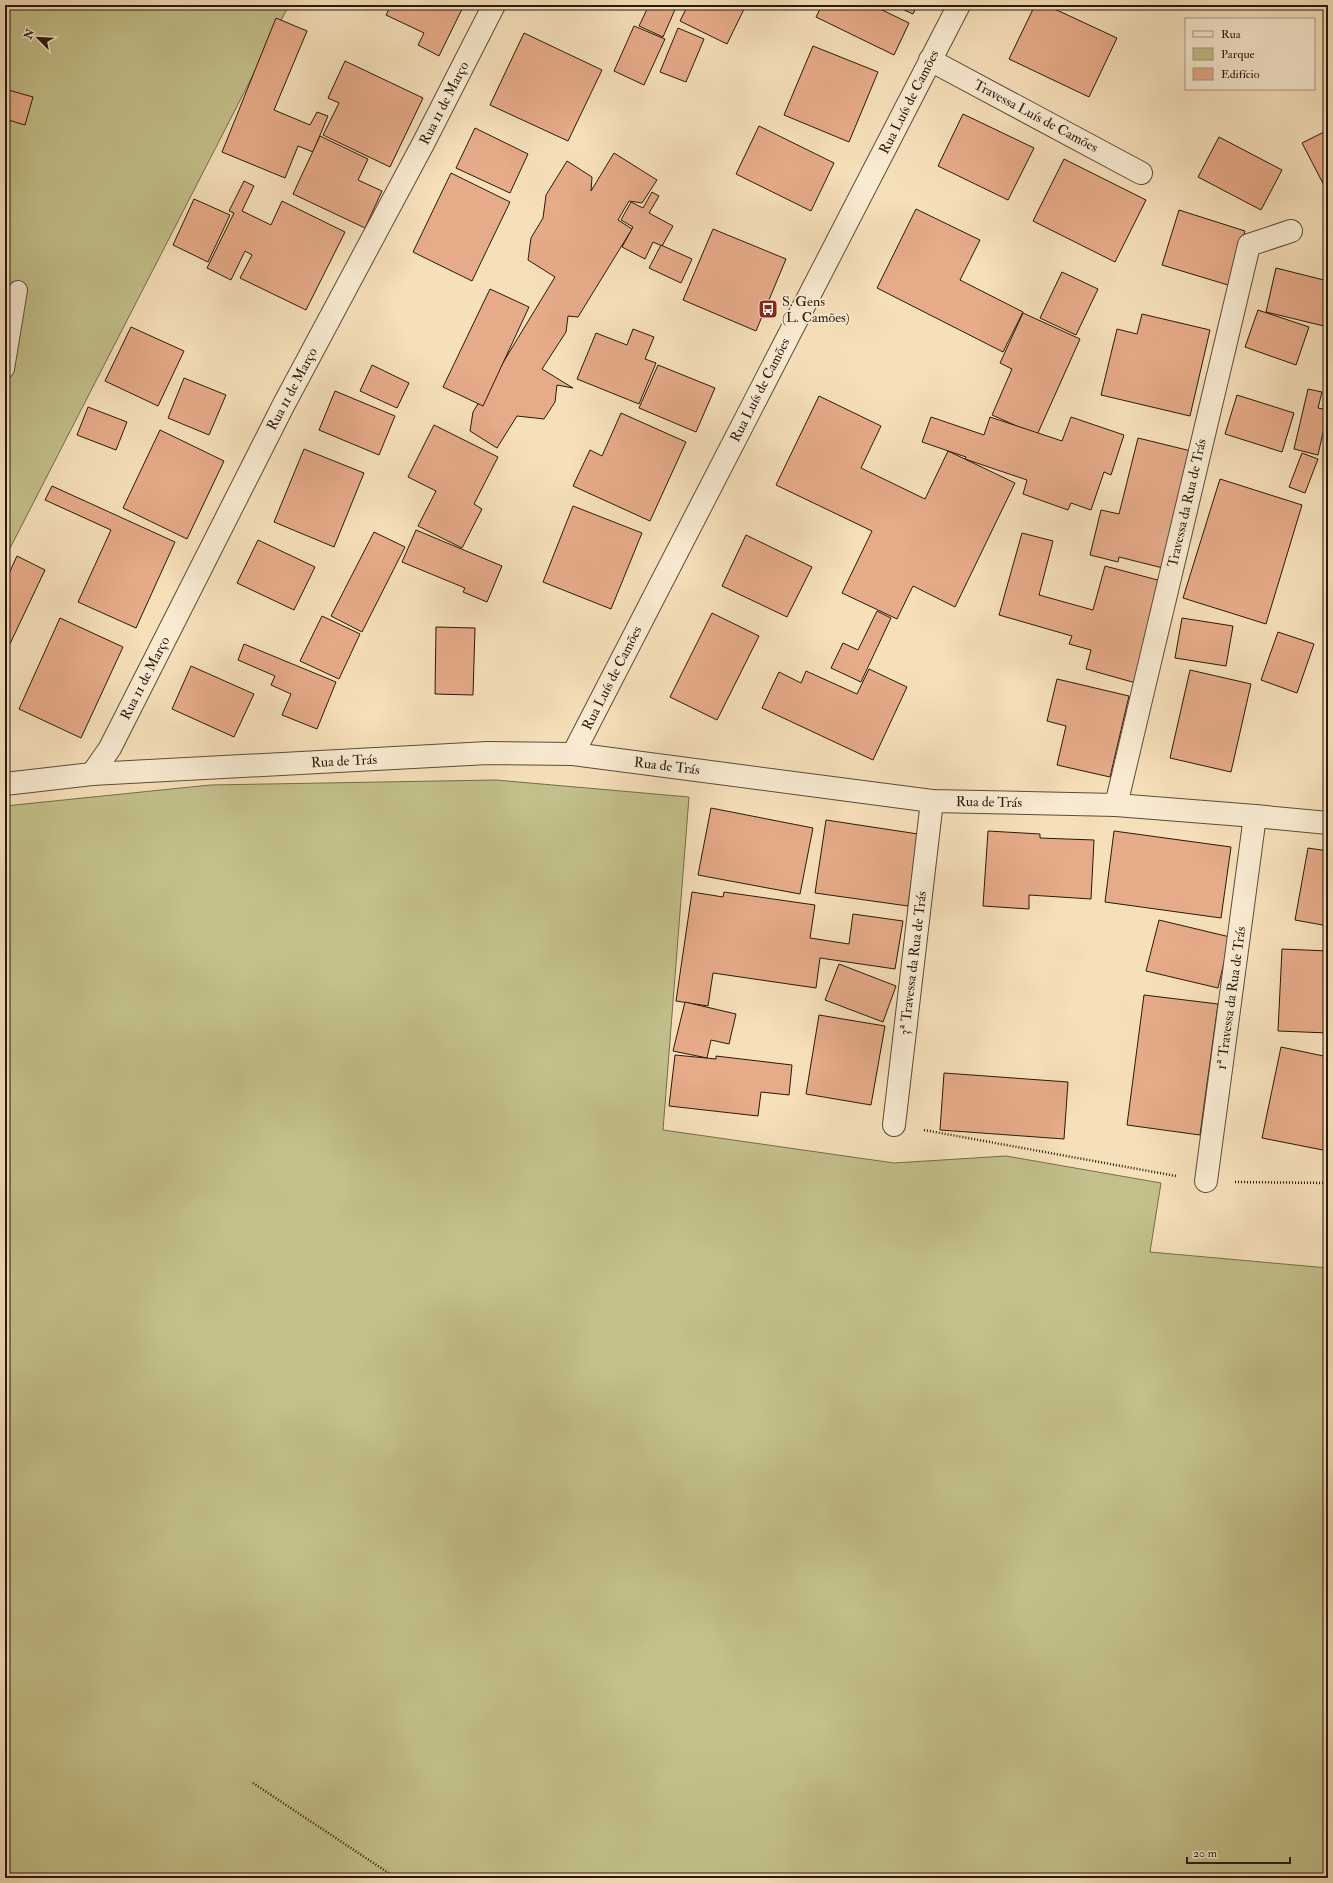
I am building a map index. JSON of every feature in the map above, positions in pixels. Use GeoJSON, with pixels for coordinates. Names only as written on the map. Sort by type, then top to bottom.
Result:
{"type":"FeatureCollection","features":[{"type":"Feature","properties":{"kind":"street","name":"Rua 11 de Março"},"geometry":{"type":"LineString","coordinates":[[92,774],[110,748],[283,406],[419,151],[494,5]]}},
{"type":"Feature","properties":{"kind":"street","name":"Rua Luís de Camões"},"geometry":{"type":"LineString","coordinates":[[573,754],[959,5]]}},
{"type":"Feature","properties":{"kind":"street","name":"Travessa Luís de Camões"},"geometry":{"type":"LineString","coordinates":[[930,60],[1141,173]]}},
{"type":"Feature","properties":{"kind":"street","name":"Travessa da Rua de Trás"},"geometry":{"type":"LineString","coordinates":[[1116,805],[1249,245],[1291,230]]}},
{"type":"Feature","properties":{"kind":"street","name":"Rua de Trás"},"geometry":{"type":"LineString","coordinates":[[5,784],[92,774],[488,753],[573,754],[932,800],[1116,805],[1328,823]]}},
{"type":"Feature","properties":{"kind":"street","name":"3ª Travessa da Rua de Trás"},"geometry":{"type":"LineString","coordinates":[[894,1125],[932,800]]}},
{"type":"Feature","properties":{"kind":"street","name":"1ª Travessa da Rua de Trás"},"geometry":{"type":"LineString","coordinates":[[1206,1181],[1256,816]]}},
{"type":"Feature","properties":{"kind":"lane"},"geometry":{"type":"LineString","coordinates":[[5,369],[18,290]]}},
{"type":"Feature","properties":{"kind":"path"},"geometry":{"type":"LineString","coordinates":[[894,1125],[1206,1181],[1328,1183]]}},
{"type":"Feature","properties":{"kind":"path"},"geometry":{"type":"LineString","coordinates":[[253,1784],[396,1878]]}},
{"type":"Feature","properties":{"kind":"green space"},"geometry":{"type":"Polygon","coordinates":[[[5,5],[289,5],[5,558],[5,5]]]}},
{"type":"Feature","properties":{"kind":"green space"},"geometry":{"type":"Polygon","coordinates":[[[496,780],[689,797],[663,1130],[894,1163],[1006,1156],[1161,1183],[1150,1252],[1328,1268],[1328,1878],[5,1878],[5,806],[210,785],[496,780]]]}},
{"type":"Feature","properties":{"kind":"building"},"geometry":{"type":"Polygon","coordinates":[[[391,5],[464,5],[439,56],[418,45],[424,33],[386,15],[391,5]]]}},
{"type":"Feature","properties":{"kind":"building"},"geometry":{"type":"Polygon","coordinates":[[[649,5],[677,5],[663,37],[639,26],[649,5]]]}},
{"type":"Feature","properties":{"kind":"building"},"geometry":{"type":"Polygon","coordinates":[[[688,5],[746,5],[727,44],[680,21],[688,5]]]}},
{"type":"Feature","properties":{"kind":"building"},"geometry":{"type":"Polygon","coordinates":[[[822,5],[872,5],[909,23],[894,55],[816,17],[822,5]]]}},
{"type":"Feature","properties":{"kind":"building"},"geometry":{"type":"Polygon","coordinates":[[[893,5],[917,5],[913,14],[893,5]]]}},
{"type":"Feature","properties":{"kind":"building"},"geometry":{"type":"Polygon","coordinates":[[[1035,5],[1046,5],[1117,38],[1089,97],[1009,59],[1035,5]]]}},
{"type":"Feature","properties":{"kind":"building"},"geometry":{"type":"Polygon","coordinates":[[[276,18],[307,31],[274,110],[310,125],[317,112],[328,116],[313,152],[298,146],[285,178],[222,152],[276,18]]]}},
{"type":"Feature","properties":{"kind":"building"},"geometry":{"type":"Polygon","coordinates":[[[634,26],[665,39],[644,85],[614,71],[634,26]]]}},
{"type":"Feature","properties":{"kind":"building"},"geometry":{"type":"Polygon","coordinates":[[[678,28],[704,39],[686,82],[660,72],[678,28]]]}},
{"type":"Feature","properties":{"kind":"building"},"geometry":{"type":"Polygon","coordinates":[[[524,33],[602,70],[568,141],[490,105],[524,33]]]}},
{"type":"Feature","properties":{"kind":"building"},"geometry":{"type":"Polygon","coordinates":[[[813,46],[878,72],[849,142],[784,115],[813,46]]]}},
{"type":"Feature","properties":{"kind":"building"},"geometry":{"type":"Polygon","coordinates":[[[345,61],[423,98],[390,167],[323,135],[339,103],[328,98],[345,61]]]}},
{"type":"Feature","properties":{"kind":"building"},"geometry":{"type":"Polygon","coordinates":[[[5,89],[33,97],[25,125],[5,119],[5,89]]]}},
{"type":"Feature","properties":{"kind":"building"},"geometry":{"type":"Polygon","coordinates":[[[963,114],[1034,148],[1008,200],[938,166],[963,114]]]}},
{"type":"Feature","properties":{"kind":"building"},"geometry":{"type":"Polygon","coordinates":[[[759,126],[834,163],[811,211],[736,174],[759,126]]]}},
{"type":"Feature","properties":{"kind":"building"},"geometry":{"type":"Polygon","coordinates":[[[475,128],[528,154],[510,193],[456,168],[475,128]]]}},
{"type":"Feature","properties":{"kind":"building"},"geometry":{"type":"Polygon","coordinates":[[[1328,130],[1328,193],[1302,143],[1328,130]]]}},
{"type":"Feature","properties":{"kind":"building"},"geometry":{"type":"Polygon","coordinates":[[[320,136],[368,159],[358,180],[382,191],[365,228],[293,194],[320,136]]]}},
{"type":"Feature","properties":{"kind":"building"},"geometry":{"type":"Polygon","coordinates":[[[1219,137],[1282,170],[1261,210],[1198,177],[1219,137]]]}},
{"type":"Feature","properties":{"kind":"building"},"geometry":{"type":"Polygon","coordinates":[[[614,153],[657,180],[642,203],[629,201],[618,220],[632,229],[578,317],[568,316],[566,332],[542,369],[573,388],[557,385],[555,402],[544,419],[517,416],[497,448],[470,431],[473,412],[555,277],[528,260],[531,238],[543,218],[546,195],[567,161],[592,177],[591,191],[614,153]]]}},
{"type":"Feature","properties":{"kind":"building"},"geometry":{"type":"Polygon","coordinates":[[[1064,159],[1146,200],[1115,262],[1033,221],[1064,159]]]}},
{"type":"Feature","properties":{"kind":"building"},"geometry":{"type":"Polygon","coordinates":[[[451,173],[510,202],[472,281],[413,252],[451,173]]]}},
{"type":"Feature","properties":{"kind":"building"},"geometry":{"type":"Polygon","coordinates":[[[244,181],[254,186],[242,211],[271,225],[282,201],[345,232],[306,310],[240,278],[252,255],[245,251],[231,280],[207,268],[234,213],[229,211],[244,181]]]}},
{"type":"Feature","properties":{"kind":"building"},"geometry":{"type":"Polygon","coordinates":[[[652,192],[659,196],[649,213],[673,226],[662,246],[653,242],[645,259],[622,247],[633,227],[621,220],[631,202],[643,208],[652,192]]]}},
{"type":"Feature","properties":{"kind":"building"},"geometry":{"type":"Polygon","coordinates":[[[194,199],[230,215],[208,262],[173,245],[194,199]]]}},
{"type":"Feature","properties":{"kind":"building"},"geometry":{"type":"Polygon","coordinates":[[[916,209],[980,240],[960,280],[1023,312],[1003,352],[877,288],[916,209]]]}},
{"type":"Feature","properties":{"kind":"building"},"geometry":{"type":"Polygon","coordinates":[[[1179,210],[1245,231],[1228,285],[1162,265],[1179,210]]]}},
{"type":"Feature","properties":{"kind":"building"},"geometry":{"type":"Polygon","coordinates":[[[713,229],[786,259],[756,331],[683,300],[713,229]]]}},
{"type":"Feature","properties":{"kind":"building"},"geometry":{"type":"Polygon","coordinates":[[[661,245],[692,259],[681,283],[649,268],[661,245]]]}},
{"type":"Feature","properties":{"kind":"building"},"geometry":{"type":"Polygon","coordinates":[[[1276,268],[1328,281],[1328,327],[1266,312],[1276,268]]]}},
{"type":"Feature","properties":{"kind":"building"},"geometry":{"type":"Polygon","coordinates":[[[1062,272],[1098,289],[1076,335],[1040,318],[1062,272]]]}},
{"type":"Feature","properties":{"kind":"building"},"geometry":{"type":"Polygon","coordinates":[[[490,289],[529,307],[483,406],[443,387],[490,289]]]}},
{"type":"Feature","properties":{"kind":"building"},"geometry":{"type":"Polygon","coordinates":[[[1258,310],[1309,327],[1296,365],[1245,347],[1258,310]]]}},
{"type":"Feature","properties":{"kind":"building"},"geometry":{"type":"Polygon","coordinates":[[[1023,313],[1080,339],[1037,435],[992,415],[1012,369],[1000,363],[1023,313]]]}},
{"type":"Feature","properties":{"kind":"building"},"geometry":{"type":"Polygon","coordinates":[[[1142,314],[1210,330],[1190,416],[1101,395],[1117,329],[1137,334],[1142,314]]]}},
{"type":"Feature","properties":{"kind":"building"},"geometry":{"type":"Polygon","coordinates":[[[131,327],[184,351],[158,406],[105,381],[131,327]]]}},
{"type":"Feature","properties":{"kind":"building"},"geometry":{"type":"Polygon","coordinates":[[[633,329],[654,337],[645,359],[656,363],[639,404],[577,379],[596,333],[627,345],[633,329]]]}},
{"type":"Feature","properties":{"kind":"building"},"geometry":{"type":"Polygon","coordinates":[[[372,365],[409,383],[397,408],[360,391],[372,365]]]}},
{"type":"Feature","properties":{"kind":"building"},"geometry":{"type":"Polygon","coordinates":[[[658,365],[715,388],[696,432],[639,408],[658,365]]]}},
{"type":"Feature","properties":{"kind":"building"},"geometry":{"type":"Polygon","coordinates":[[[184,378],[226,395],[209,435],[168,418],[184,378]]]}},
{"type":"Feature","properties":{"kind":"building"},"geometry":{"type":"Polygon","coordinates":[[[1308,389],[1322,392],[1318,408],[1328,410],[1318,455],[1294,449],[1308,389]]]}},
{"type":"Feature","properties":{"kind":"building"},"geometry":{"type":"Polygon","coordinates":[[[335,391],[395,416],[379,455],[319,430],[335,391]]]}},
{"type":"Feature","properties":{"kind":"building"},"geometry":{"type":"Polygon","coordinates":[[[1237,395],[1294,413],[1282,452],[1225,434],[1237,395]]]}},
{"type":"Feature","properties":{"kind":"building"},"geometry":{"type":"Polygon","coordinates":[[[819,396],[881,426],[861,468],[925,499],[948,451],[1015,483],[955,607],[913,586],[897,619],[842,593],[872,531],[776,485],[819,396]]]}},
{"type":"Feature","properties":{"kind":"building"},"geometry":{"type":"Polygon","coordinates":[[[88,407],[127,422],[116,450],[77,435],[88,407]]]}},
{"type":"Feature","properties":{"kind":"building"},"geometry":{"type":"Polygon","coordinates":[[[621,413],[686,442],[650,521],[573,486],[590,450],[602,456],[621,413]]]}},
{"type":"Feature","properties":{"kind":"building"},"geometry":{"type":"Polygon","coordinates":[[[931,417],[984,435],[990,417],[1062,441],[1071,417],[1124,435],[1111,475],[1104,472],[1091,510],[1071,503],[1068,510],[1023,494],[1027,480],[965,459],[966,457],[922,442],[931,417]]]}},
{"type":"Feature","properties":{"kind":"building"},"geometry":{"type":"Polygon","coordinates":[[[434,425],[498,457],[474,504],[482,509],[462,548],[418,526],[436,491],[408,477],[434,425]]]}},
{"type":"Feature","properties":{"kind":"building"},"geometry":{"type":"Polygon","coordinates":[[[160,430],[224,461],[187,539],[123,508],[160,430]]]}},
{"type":"Feature","properties":{"kind":"building"},"geometry":{"type":"Polygon","coordinates":[[[1138,438],[1191,451],[1163,568],[1119,557],[1118,562],[1090,555],[1101,510],[1119,514],[1138,438]]]}},
{"type":"Feature","properties":{"kind":"building"},"geometry":{"type":"Polygon","coordinates":[[[304,449],[364,473],[334,547],[274,522],[304,449]]]}},
{"type":"Feature","properties":{"kind":"building"},"geometry":{"type":"Polygon","coordinates":[[[1302,453],[1318,459],[1305,493],[1289,487],[1302,453]]]}},
{"type":"Feature","properties":{"kind":"building"},"geometry":{"type":"Polygon","coordinates":[[[1220,479],[1302,505],[1266,624],[1183,598],[1220,479]]]}},
{"type":"Feature","properties":{"kind":"building"},"geometry":{"type":"Polygon","coordinates":[[[52,486],[175,542],[136,628],[78,602],[111,530],[45,500],[52,486]]]}},
{"type":"Feature","properties":{"kind":"building"},"geometry":{"type":"Polygon","coordinates":[[[573,506],[642,533],[611,609],[543,582],[573,506]]]}},
{"type":"Feature","properties":{"kind":"building"},"geometry":{"type":"Polygon","coordinates":[[[416,530],[502,566],[487,602],[463,592],[465,588],[402,562],[416,530]]]}},
{"type":"Feature","properties":{"kind":"building"},"geometry":{"type":"Polygon","coordinates":[[[374,532],[405,547],[362,632],[331,616],[374,532]]]}},
{"type":"Feature","properties":{"kind":"building"},"geometry":{"type":"Polygon","coordinates":[[[1022,533],[1053,541],[1039,595],[1093,610],[1105,566],[1165,582],[1136,683],[1086,669],[1091,650],[1069,644],[1072,636],[999,615],[1022,533]]]}},
{"type":"Feature","properties":{"kind":"building"},"geometry":{"type":"Polygon","coordinates":[[[746,535],[812,567],[787,617],[722,586],[746,535]]]}},
{"type":"Feature","properties":{"kind":"building"},"geometry":{"type":"Polygon","coordinates":[[[258,540],[315,567],[294,610],[237,583],[258,540]]]}},
{"type":"Feature","properties":{"kind":"building"},"geometry":{"type":"Polygon","coordinates":[[[17,556],[45,570],[8,648],[5,646],[5,582],[17,556]]]}},
{"type":"Feature","properties":{"kind":"building"},"geometry":{"type":"Polygon","coordinates":[[[877,611],[891,618],[861,682],[831,668],[843,643],[858,650],[877,611]]]}},
{"type":"Feature","properties":{"kind":"building"},"geometry":{"type":"Polygon","coordinates":[[[712,613],[759,636],[717,720],[670,697],[712,613]]]}},
{"type":"Feature","properties":{"kind":"building"},"geometry":{"type":"Polygon","coordinates":[[[322,616],[360,634],[339,679],[300,661],[322,616]]]}},
{"type":"Feature","properties":{"kind":"building"},"geometry":{"type":"Polygon","coordinates":[[[60,618],[123,647],[81,738],[19,709],[60,618]]]}},
{"type":"Feature","properties":{"kind":"building"},"geometry":{"type":"Polygon","coordinates":[[[1182,618],[1233,626],[1226,666],[1175,658],[1182,618]]]}},
{"type":"Feature","properties":{"kind":"building"},"geometry":{"type":"Polygon","coordinates":[[[436,627],[475,628],[473,695],[435,694],[436,627]]]}},
{"type":"Feature","properties":{"kind":"building"},"geometry":{"type":"Polygon","coordinates":[[[1278,632],[1314,644],[1297,693],[1261,680],[1278,632]]]}},
{"type":"Feature","properties":{"kind":"building"},"geometry":{"type":"Polygon","coordinates":[[[244,644],[336,682],[317,729],[282,715],[291,694],[271,685],[275,676],[238,660],[244,644]]]}},
{"type":"Feature","properties":{"kind":"building"},"geometry":{"type":"Polygon","coordinates":[[[191,666],[254,694],[234,737],[172,709],[191,666]]]}},
{"type":"Feature","properties":{"kind":"building"},"geometry":{"type":"Polygon","coordinates":[[[869,669],[907,687],[873,760],[762,708],[779,672],[801,683],[806,671],[857,694],[869,669]]]}},
{"type":"Feature","properties":{"kind":"building"},"geometry":{"type":"Polygon","coordinates":[[[1190,670],[1251,684],[1231,772],[1170,758],[1190,670]]]}},
{"type":"Feature","properties":{"kind":"building"},"geometry":{"type":"Polygon","coordinates":[[[1057,679],[1129,696],[1110,777],[1057,765],[1066,726],[1047,721],[1057,679]]]}},
{"type":"Feature","properties":{"kind":"building"},"geometry":{"type":"Polygon","coordinates":[[[711,808],[813,828],[800,894],[698,875],[711,808]]]}},
{"type":"Feature","properties":{"kind":"building"},"geometry":{"type":"Polygon","coordinates":[[[826,820],[918,834],[908,906],[815,893],[826,820]]]}},
{"type":"Feature","properties":{"kind":"building"},"geometry":{"type":"Polygon","coordinates":[[[988,831],[1040,834],[1040,838],[1094,840],[1091,899],[1029,895],[1029,909],[983,906],[988,831]]]}},
{"type":"Feature","properties":{"kind":"building"},"geometry":{"type":"Polygon","coordinates":[[[1114,831],[1231,847],[1221,918],[1105,902],[1114,831]]]}},
{"type":"Feature","properties":{"kind":"building"},"geometry":{"type":"Polygon","coordinates":[[[1308,848],[1328,851],[1328,926],[1295,920],[1308,848]]]}},
{"type":"Feature","properties":{"kind":"building"},"geometry":{"type":"Polygon","coordinates":[[[692,892],[723,897],[724,892],[815,905],[810,938],[849,944],[853,914],[903,921],[895,969],[820,958],[816,988],[713,973],[708,1006],[676,1001],[692,892]]]}},
{"type":"Feature","properties":{"kind":"building"},"geometry":{"type":"Polygon","coordinates":[[[1159,920],[1230,937],[1218,988],[1146,971],[1159,920]]]}},
{"type":"Feature","properties":{"kind":"building"},"geometry":{"type":"Polygon","coordinates":[[[1282,949],[1328,951],[1328,1033],[1278,1031],[1282,949]]]}},
{"type":"Feature","properties":{"kind":"building"},"geometry":{"type":"Polygon","coordinates":[[[839,964],[896,986],[883,1022],[825,1000],[839,964]]]}},
{"type":"Feature","properties":{"kind":"building"},"geometry":{"type":"Polygon","coordinates":[[[1144,995],[1218,1004],[1200,1135],[1127,1125],[1144,995]]]}},
{"type":"Feature","properties":{"kind":"building"},"geometry":{"type":"Polygon","coordinates":[[[685,1002],[736,1014],[729,1044],[711,1040],[707,1058],[673,1051],[685,1002]]]}},
{"type":"Feature","properties":{"kind":"building"},"geometry":{"type":"Polygon","coordinates":[[[819,1015],[885,1026],[871,1105],[806,1094],[819,1015]]]}},
{"type":"Feature","properties":{"kind":"building"},"geometry":{"type":"Polygon","coordinates":[[[1281,1047],[1328,1057],[1328,1151],[1262,1138],[1281,1047]]]}},
{"type":"Feature","properties":{"kind":"building"},"geometry":{"type":"Polygon","coordinates":[[[675,1055],[716,1059],[716,1056],[792,1065],[789,1095],[761,1092],[758,1116],[669,1106],[675,1055]]]}},
{"type":"Feature","properties":{"kind":"building"},"geometry":{"type":"Polygon","coordinates":[[[944,1073],[1068,1082],[1064,1139],[940,1130],[944,1073]]]}},
{"type":"Feature","properties":{"kind":"place","name":"S. Gens (L. Camões)"},"geometry":{"type":"Point","coordinates":[768,309]}}]}
